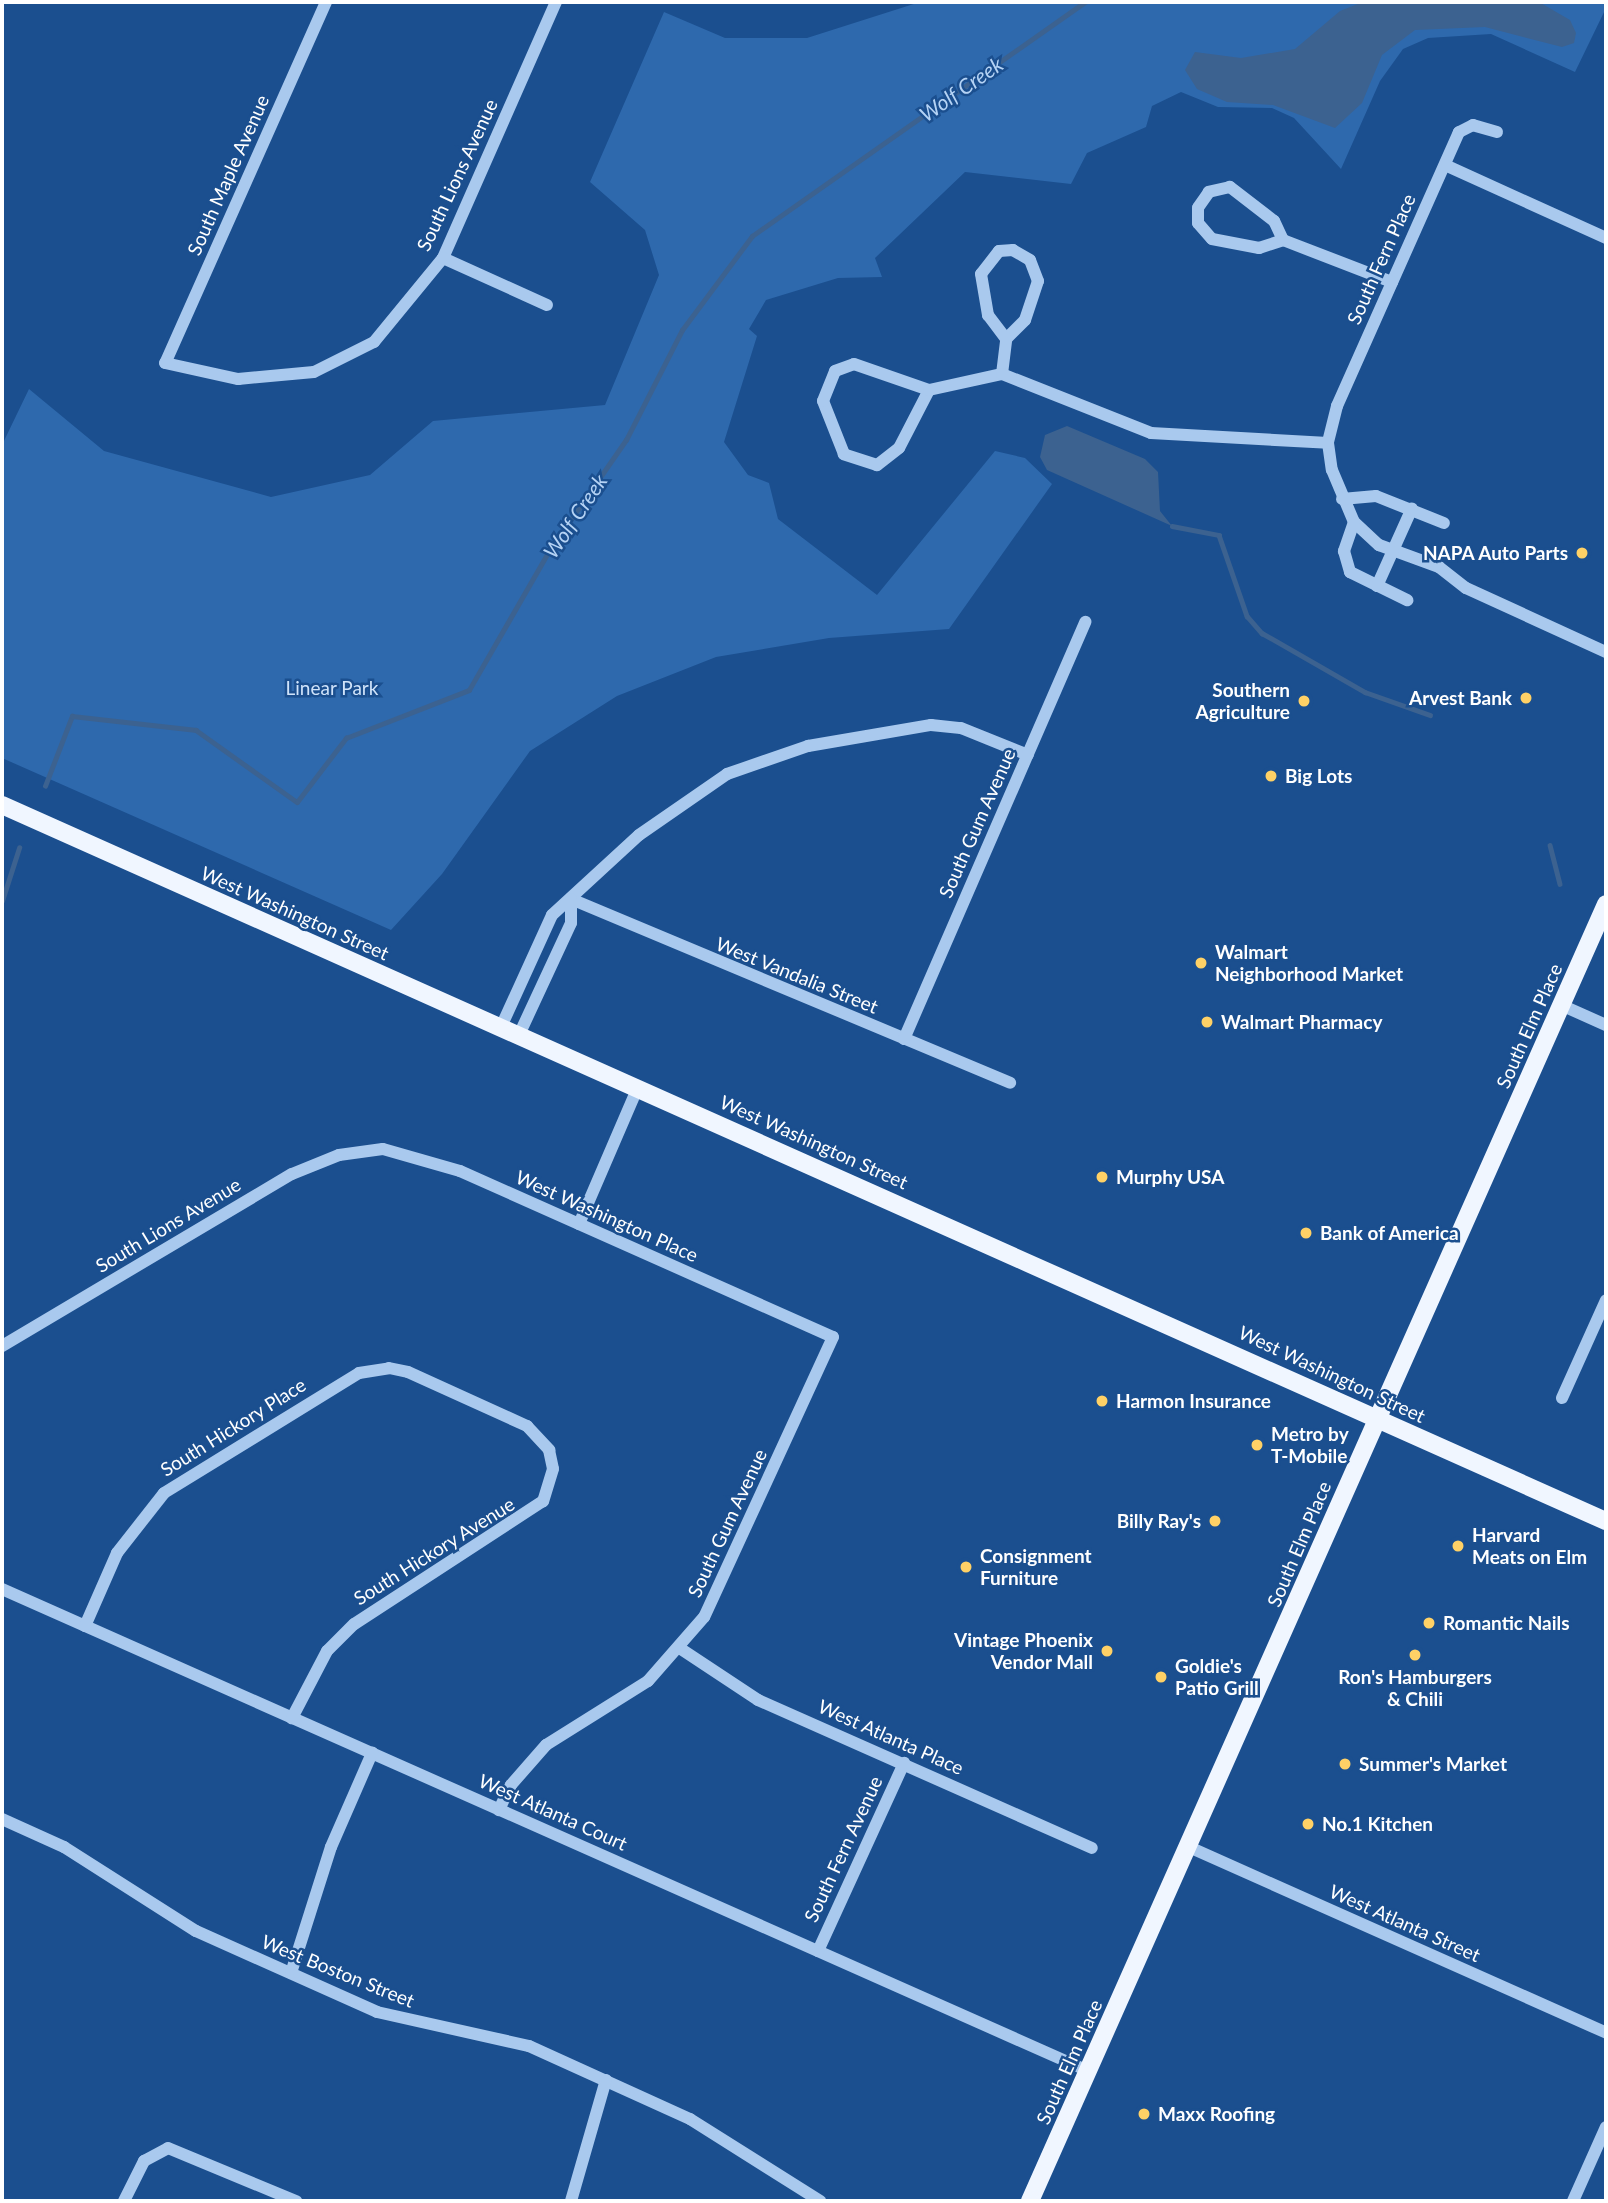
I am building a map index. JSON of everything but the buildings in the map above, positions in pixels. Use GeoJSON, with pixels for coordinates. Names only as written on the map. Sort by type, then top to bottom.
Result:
{"type":"FeatureCollection","features":[{"type":"Feature","properties":{"kind":"main road","name":"West Washington Street"},"geometry":{"type":"LineString","coordinates":[[2,805],[1606,1521]]}},
{"type":"Feature","properties":{"kind":"main road","name":"South Elm Place"},"geometry":{"type":"LineString","coordinates":[[1030,2201],[1606,904]]}},
{"type":"Feature","properties":{"kind":"street","name":"South Maple Avenue"},"geometry":{"type":"LineString","coordinates":[[165,363],[326,2]]}},
{"type":"Feature","properties":{"kind":"street","name":"South Lions Avenue"},"geometry":{"type":"LineString","coordinates":[[165,363],[238,379],[314,372],[374,342],[443,258],[556,2]]}},
{"type":"Feature","properties":{"kind":"street","name":"South Fern Place"},"geometry":{"type":"LineString","coordinates":[[1328,443],[1337,406],[1445,165],[1466,126],[1497,132]]}},
{"type":"Feature","properties":{"kind":"street"},"geometry":{"type":"LineString","coordinates":[[1445,165],[1606,238]]}},
{"type":"Feature","properties":{"kind":"street"},"geometry":{"type":"LineString","coordinates":[[1283,240],[1274,221],[1230,187],[1209,192],[1198,208],[1198,223],[1212,239],[1259,248],[1283,240],[1392,282]]}},
{"type":"Feature","properties":{"kind":"street"},"geometry":{"type":"LineString","coordinates":[[1002,374],[1006,339],[1025,320],[1038,281],[1030,260],[1013,250],[999,251],[981,274],[988,315],[1006,339]]}},
{"type":"Feature","properties":{"kind":"street"},"geometry":{"type":"LineString","coordinates":[[443,258],[547,305]]}},
{"type":"Feature","properties":{"kind":"street"},"geometry":{"type":"LineString","coordinates":[[929,390],[899,448],[877,466],[844,454],[823,401],[835,371],[854,363],[929,390],[1002,374],[1151,433],[1328,443],[1342,499],[1354,522],[1391,552],[1439,567],[1466,588],[1606,652]]}},
{"type":"Feature","properties":{"kind":"street"},"geometry":{"type":"LineString","coordinates":[[1342,499],[1376,496],[1444,523]]}},
{"type":"Feature","properties":{"kind":"street"},"geometry":{"type":"LineString","coordinates":[[1377,586],[1412,509]]}},
{"type":"Feature","properties":{"kind":"street"},"geometry":{"type":"LineString","coordinates":[[1354,522],[1344,551],[1346,566],[1377,586],[1407,600]]}},
{"type":"Feature","properties":{"kind":"street","name":"South Gum Avenue"},"geometry":{"type":"LineString","coordinates":[[904,1039],[1085,622]]}},
{"type":"Feature","properties":{"kind":"street"},"geometry":{"type":"LineString","coordinates":[[501,1027],[552,915],[571,900],[596,870],[690,796],[765,757],[931,725],[961,728],[1028,755]]}},
{"type":"Feature","properties":{"kind":"street"},"geometry":{"type":"LineString","coordinates":[[519,1035],[571,923],[571,900]]}},
{"type":"Feature","properties":{"kind":"street","name":"West Vandalia Street"},"geometry":{"type":"LineString","coordinates":[[571,900],[1010,1083]]}},
{"type":"Feature","properties":{"kind":"street"},"geometry":{"type":"LineString","coordinates":[[1561,1005],[1606,1025]]}},
{"type":"Feature","properties":{"kind":"street"},"geometry":{"type":"LineString","coordinates":[[579,1224],[638,1087]]}},
{"type":"Feature","properties":{"kind":"street","name":"South Lions Avenue"},"geometry":{"type":"LineString","coordinates":[[2,1346],[292,1174],[360,1149]]}},
{"type":"Feature","properties":{"kind":"street","name":"West Washington Place"},"geometry":{"type":"LineString","coordinates":[[360,1149],[410,1152],[833,1337]]}},
{"type":"Feature","properties":{"kind":"street"},"geometry":{"type":"LineString","coordinates":[[1562,1398],[1606,1300]]}},
{"type":"Feature","properties":{"kind":"street","name":"South Gum Avenue"},"geometry":{"type":"LineString","coordinates":[[499,1810],[511,1785],[546,1745],[648,1681],[681,1649],[716,1597],[833,1337]]}},
{"type":"Feature","properties":{"kind":"street","name":"South Hickory Place"},"geometry":{"type":"LineString","coordinates":[[85,1626],[117,1553],[164,1493],[359,1373],[389,1368],[527,1426],[549,1450],[551,1486]]}},
{"type":"Feature","properties":{"kind":"street","name":"South Hickory Avenue"},"geometry":{"type":"LineString","coordinates":[[292,1718],[327,1651],[354,1624],[531,1513],[551,1486]]}},
{"type":"Feature","properties":{"kind":"street","name":"West Atlanta Court"},"geometry":{"type":"LineString","coordinates":[[2,1589],[1088,2071]]}},
{"type":"Feature","properties":{"kind":"street","name":"West Atlanta Place"},"geometry":{"type":"LineString","coordinates":[[681,1649],[758,1700],[1092,1848]]}},
{"type":"Feature","properties":{"kind":"street"},"geometry":{"type":"LineString","coordinates":[[291,1973],[331,1847],[372,1753]]}},
{"type":"Feature","properties":{"kind":"street","name":"South Fern Avenue"},"geometry":{"type":"LineString","coordinates":[[818,1951],[904,1763]]}},
{"type":"Feature","properties":{"kind":"street","name":"West Boston Street"},"geometry":{"type":"LineString","coordinates":[[2,1819],[64,1847],[157,1911],[377,2012],[499,2036],[606,2080],[725,2137],[820,2201]]}},
{"type":"Feature","properties":{"kind":"street","name":"West Atlanta Street"},"geometry":{"type":"LineString","coordinates":[[1189,1847],[1606,2033]]}},
{"type":"Feature","properties":{"kind":"street"},"geometry":{"type":"LineString","coordinates":[[571,2201],[606,2080]]}},
{"type":"Feature","properties":{"kind":"street"},"geometry":{"type":"LineString","coordinates":[[1573,2201],[1606,2127]]}},
{"type":"Feature","properties":{"kind":"street"},"geometry":{"type":"LineString","coordinates":[[124,2201],[135,2173],[153,2155],[177,2149],[296,2201]]}},
{"type":"Feature","properties":{"kind":"green space","name":"Linear Park"},"geometry":{"type":"Polygon","coordinates":[[[920,2],[1606,2],[1606,8],[1575,72],[1491,34],[1428,38],[1403,49],[1380,81],[1341,169],[1294,118],[1272,108],[1218,107],[1181,92],[1152,106],[1146,127],[1087,153],[1071,184],[965,172],[875,258],[882,277],[838,278],[766,300],[749,329],[757,336],[724,442],[748,475],[769,483],[778,519],[877,595],[995,451],[1025,458],[1052,484],[949,629],[829,638],[716,657],[617,696],[530,751],[442,874],[391,930],[2,758],[2,445],[29,389],[104,451],[271,497],[370,475],[433,421],[605,405],[659,275],[645,230],[590,182],[664,12],[725,38],[807,38],[920,2]]]}},
{"type":"Feature","properties":{"kind":"shaded area"},"geometry":{"type":"Polygon","coordinates":[[[1363,2],[1539,2],[1570,20],[1576,33],[1574,43],[1562,47],[1485,27],[1415,30],[1382,55],[1362,103],[1335,128],[1273,105],[1227,102],[1197,89],[1185,70],[1195,52],[1241,58],[1295,49],[1340,11],[1363,2]]]}},
{"type":"Feature","properties":{"kind":"shaded area"},"geometry":{"type":"Polygon","coordinates":[[[1067,426],[1145,459],[1158,472],[1160,511],[1172,526],[1047,470],[1040,457],[1045,435],[1067,426]]]}},
{"type":"Feature","properties":{"kind":"waterway","name":"Wolf Creek"},"geometry":{"type":"LineString","coordinates":[[45,786],[72,716],[196,730],[297,802],[346,738],[469,690],[549,551],[626,440],[682,330],[752,236],[1085,2]]}},
{"type":"Feature","properties":{"kind":"waterway"},"geometry":{"type":"LineString","coordinates":[[1172,526],[1219,535],[1247,616],[1262,633],[1365,692],[1430,715]]}},
{"type":"Feature","properties":{"kind":"waterway"},"geometry":{"type":"LineString","coordinates":[[1550,845],[1560,884]]}},
{"type":"Feature","properties":{"kind":"waterway","name":"Wolf Creek"},"geometry":{"type":"LineString","coordinates":[[2,901],[19,848]]}},
{"type":"Feature","properties":{"kind":"place","name":"NAPA Auto Parts"},"geometry":{"type":"Point","coordinates":[1582,553]}},
{"type":"Feature","properties":{"kind":"place","name":"Arvest Bank"},"geometry":{"type":"Point","coordinates":[1526,698]}},
{"type":"Feature","properties":{"kind":"place","name":"Southern Agriculture"},"geometry":{"type":"Point","coordinates":[1304,701]}},
{"type":"Feature","properties":{"kind":"place","name":"Big Lots"},"geometry":{"type":"Point","coordinates":[1271,776]}},
{"type":"Feature","properties":{"kind":"place","name":"Walmart Neighborhood Market"},"geometry":{"type":"Point","coordinates":[1201,963]}},
{"type":"Feature","properties":{"kind":"place","name":"Walmart Pharmacy"},"geometry":{"type":"Point","coordinates":[1207,1022]}},
{"type":"Feature","properties":{"kind":"place","name":"Murphy USA"},"geometry":{"type":"Point","coordinates":[1102,1177]}},
{"type":"Feature","properties":{"kind":"place","name":"Bank of America"},"geometry":{"type":"Point","coordinates":[1306,1233]}},
{"type":"Feature","properties":{"kind":"place","name":"Harmon Insurance"},"geometry":{"type":"Point","coordinates":[1102,1401]}},
{"type":"Feature","properties":{"kind":"place","name":"Metro by T-Mobile"},"geometry":{"type":"Point","coordinates":[1257,1445]}},
{"type":"Feature","properties":{"kind":"place","name":"Billy Ray's"},"geometry":{"type":"Point","coordinates":[1215,1521]}},
{"type":"Feature","properties":{"kind":"place","name":"Harvard Meats on Elm"},"geometry":{"type":"Point","coordinates":[1458,1546]}},
{"type":"Feature","properties":{"kind":"place","name":"Consignment Furniture"},"geometry":{"type":"Point","coordinates":[966,1567]}},
{"type":"Feature","properties":{"kind":"place","name":"Romantic Nails"},"geometry":{"type":"Point","coordinates":[1429,1623]}},
{"type":"Feature","properties":{"kind":"place","name":"Vintage Phoenix Vendor Mall"},"geometry":{"type":"Point","coordinates":[1107,1651]}},
{"type":"Feature","properties":{"kind":"place","name":"Ron's Hamburgers & Chili"},"geometry":{"type":"Point","coordinates":[1415,1655]}},
{"type":"Feature","properties":{"kind":"place","name":"Goldie's Patio Grill"},"geometry":{"type":"Point","coordinates":[1161,1677]}},
{"type":"Feature","properties":{"kind":"place","name":"Summer's Market"},"geometry":{"type":"Point","coordinates":[1345,1764]}},
{"type":"Feature","properties":{"kind":"place","name":"No.1 Kitchen"},"geometry":{"type":"Point","coordinates":[1308,1824]}},
{"type":"Feature","properties":{"kind":"place","name":"Maxx Roofing"},"geometry":{"type":"Point","coordinates":[1144,2114]}}]}
